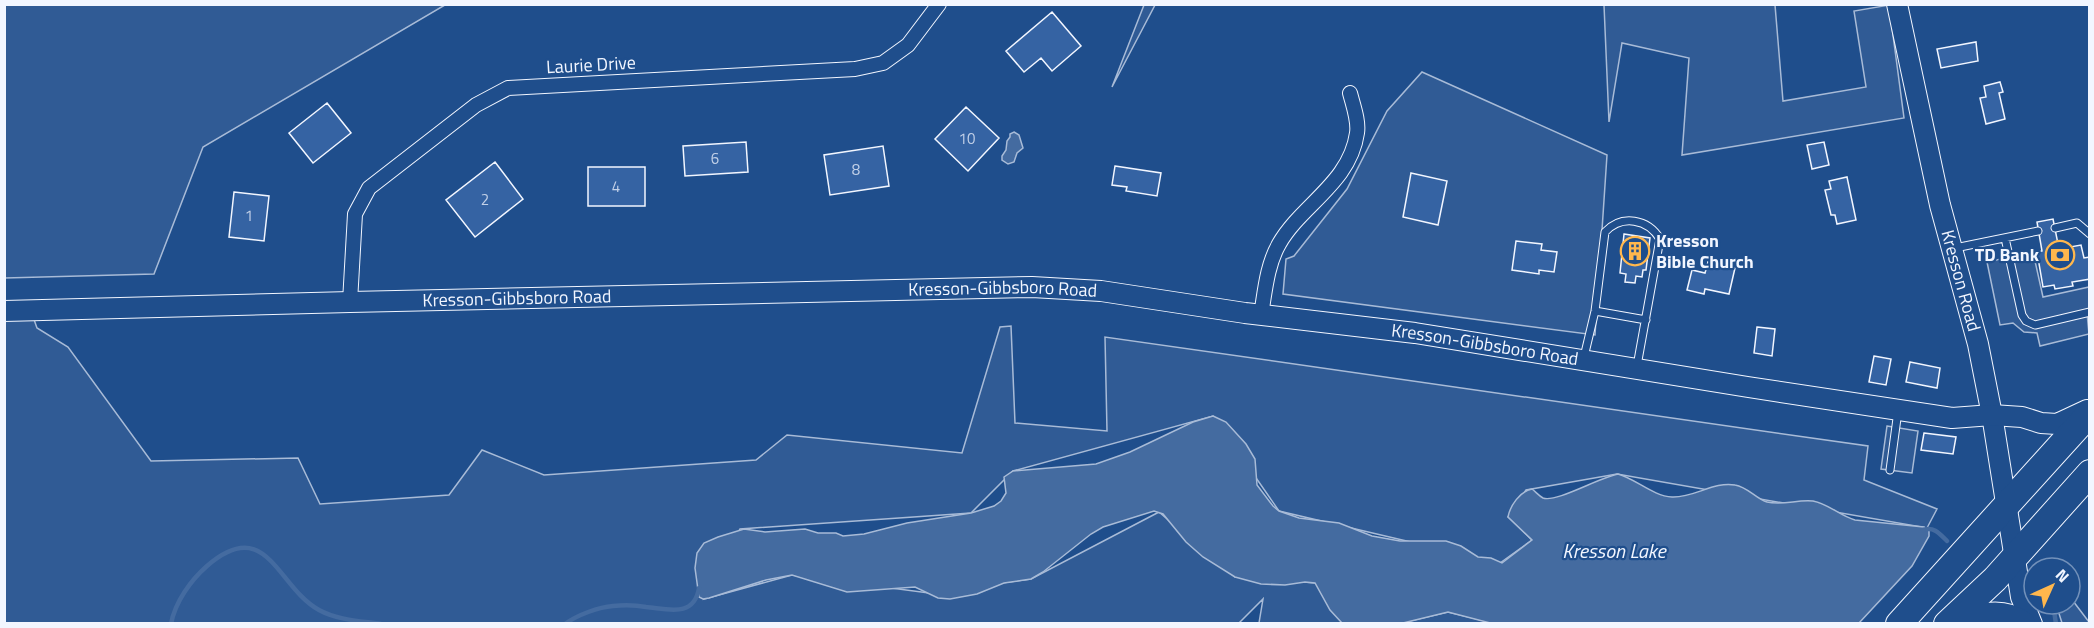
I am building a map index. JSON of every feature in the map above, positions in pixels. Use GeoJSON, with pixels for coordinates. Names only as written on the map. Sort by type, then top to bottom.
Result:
{"type":"FeatureCollection","features":[{"type":"Feature","properties":{"kind":"highway"},"geometry":{"type":"LineString","coordinates":[[1899,624],[2090,411]]}},
{"type":"Feature","properties":{"kind":"highway"},"geometry":{"type":"LineString","coordinates":[[1947,624],[2014,559],[2090,473]]}},
{"type":"Feature","properties":{"kind":"highway"},"geometry":{"type":"LineString","coordinates":[[1959,624],[1983,615],[2006,616],[2022,624]]}},
{"type":"Feature","properties":{"kind":"street","name":"Laurie Drive"},"geometry":{"type":"LineString","coordinates":[[350,302],[355,214],[369,188],[476,105],[508,88],[855,69],[883,63],[908,45],[939,4]]}},
{"type":"Feature","properties":{"kind":"street","name":"Kresson Road"},"geometry":{"type":"LineString","coordinates":[[1897,4],[1940,205],[1978,344],[2021,597],[2032,624]]}},
{"type":"Feature","properties":{"kind":"street"},"geometry":{"type":"LineString","coordinates":[[1261,315],[1270,265],[1278,245],[1293,224],[1336,179],[1351,155],[1358,132],[1350,93]]}},
{"type":"Feature","properties":{"kind":"street","name":"Kresson-Gibbsboro Road"},"geometry":{"type":"LineString","coordinates":[[4,311],[1032,287],[1101,291],[1261,315],[1415,333],[1952,418],[2022,417],[2053,424],[2090,411]]}},
{"type":"Feature","properties":{"kind":"lane"},"geometry":{"type":"LineString","coordinates":[[1584,360],[1595,311],[1605,232],[1619,222],[1636,221],[1649,226],[1660,239],[1636,369]]}},
{"type":"Feature","properties":{"kind":"lane"},"geometry":{"type":"LineString","coordinates":[[2055,228],[2077,223],[2090,234]]}},
{"type":"Feature","properties":{"kind":"lane"},"geometry":{"type":"LineString","coordinates":[[1952,248],[2038,231]]}},
{"type":"Feature","properties":{"kind":"lane"},"geometry":{"type":"LineString","coordinates":[[2005,238],[2025,320],[2035,325],[2090,312]]}},
{"type":"Feature","properties":{"kind":"lane"},"geometry":{"type":"LineString","coordinates":[[1595,311],[1646,320]]}},
{"type":"Feature","properties":{"kind":"lane"},"geometry":{"type":"LineString","coordinates":[[1890,470],[1899,409]]}},
{"type":"Feature","properties":{"kind":"shaded area"},"geometry":{"type":"Polygon","coordinates":[[[4,5],[445,5],[203,147],[154,274],[5,278],[4,5]]]}},
{"type":"Feature","properties":{"kind":"shaded area"},"geometry":{"type":"Polygon","coordinates":[[[1144,5],[1155,5],[1112,87],[1144,5]]]}},
{"type":"Feature","properties":{"kind":"shaded area"},"geometry":{"type":"Polygon","coordinates":[[[1604,5],[1775,5],[1783,101],[1866,87],[1854,11],[1889,5],[1904,118],[1682,155],[1689,58],[1622,43],[1609,122],[1604,5]]]}},
{"type":"Feature","properties":{"kind":"shaded area"},"geometry":{"type":"Polygon","coordinates":[[[1422,72],[1607,155],[1595,335],[1283,294],[1286,259],[1294,256],[1347,189],[1387,111],[1422,72]]]}},
{"type":"Feature","properties":{"kind":"shaded area"},"geometry":{"type":"Polygon","coordinates":[[[2033,252],[2043,297],[2089,287],[2089,312],[2087,313],[2089,334],[2040,346],[2037,333],[2024,332],[2013,323],[2000,325],[1987,262],[2033,252]]]}},
{"type":"Feature","properties":{"kind":"shaded area"},"geometry":{"type":"Polygon","coordinates":[[[4,311],[31,311],[37,328],[68,347],[151,461],[298,458],[320,504],[449,495],[482,450],[544,475],[756,460],[787,435],[962,453],[1000,327],[1011,326],[1015,423],[1107,431],[1105,337],[1868,446],[1864,480],[1937,509],[1927,528],[1617,474],[1526,490],[1508,517],[1532,540],[1500,563],[1279,511],[1213,416],[1013,471],[971,513],[740,529],[704,599],[792,575],[929,593],[1031,579],[1159,512],[1235,577],[1316,583],[1349,623],[1259,623],[1263,599],[1238,624],[5,623],[4,311]]]}},
{"type":"Feature","properties":{"kind":"shaded area"},"geometry":{"type":"Polygon","coordinates":[[[1887,426],[1918,431],[1912,473],[1881,469],[1887,426]]]}},
{"type":"Feature","properties":{"kind":"shaded area"},"geometry":{"type":"Polygon","coordinates":[[[1448,612],[1493,623],[1397,624],[1448,612]]]}},
{"type":"Feature","properties":{"kind":"shaded area"},"geometry":{"type":"Polygon","coordinates":[[[2082,613],[2089,622],[2089,623],[2062,623],[2060,616],[2082,616],[2082,613]]]}},
{"type":"Feature","properties":{"kind":"water"},"geometry":{"type":"Polygon","coordinates":[[[1014,132],[1019,135],[1023,148],[1017,153],[1014,162],[1008,164],[1002,160],[1002,156],[1010,134],[1014,132]]]}},
{"type":"Feature","properties":{"kind":"water","name":"Kresson Lake"},"geometry":{"type":"Polygon","coordinates":[[[1213,416],[1226,422],[1246,444],[1255,459],[1257,485],[1279,511],[1299,518],[1339,523],[1372,536],[1400,541],[1446,541],[1461,546],[1478,557],[1491,558],[1502,563],[1532,540],[1508,517],[1513,504],[1523,493],[1532,489],[1543,498],[1549,499],[1618,474],[1665,496],[1680,497],[1719,485],[1735,485],[1767,502],[1813,501],[1855,520],[1924,527],[1929,531],[1929,536],[1912,566],[1859,623],[1494,624],[1448,612],[1403,623],[1342,623],[1330,610],[1315,583],[1261,584],[1235,577],[1203,557],[1186,542],[1163,514],[1154,511],[1103,527],[1031,579],[1004,583],[977,594],[950,599],[938,598],[915,587],[847,592],[792,575],[766,580],[709,598],[699,597],[695,568],[697,553],[704,543],[718,537],[744,529],[765,532],[805,529],[843,536],[971,513],[994,506],[1001,501],[1006,493],[1004,477],[1013,471],[1096,464],[1130,452],[1193,422],[1213,416]]]}},
{"type":"Feature","properties":{"kind":"building"},"geometry":{"type":"Polygon","coordinates":[[[1052,12],[1081,46],[1052,71],[1041,58],[1024,72],[1006,51],[1052,12]]]}},
{"type":"Feature","properties":{"kind":"building"},"geometry":{"type":"Polygon","coordinates":[[[1976,42],[1978,61],[1941,68],[1937,49],[1976,42]]]}},
{"type":"Feature","properties":{"kind":"building"},"geometry":{"type":"Polygon","coordinates":[[[2000,82],[2003,92],[1999,93],[2005,119],[1986,124],[1980,98],[1986,97],[1984,86],[2000,82]]]}},
{"type":"Feature","properties":{"kind":"building"},"geometry":{"type":"Polygon","coordinates":[[[327,103],[351,133],[313,163],[289,133],[327,103]]]}},
{"type":"Feature","properties":{"kind":"building"},"geometry":{"type":"Polygon","coordinates":[[[966,107],[999,138],[968,171],[935,139],[966,107]]]}},
{"type":"Feature","properties":{"kind":"building"},"geometry":{"type":"Polygon","coordinates":[[[746,142],[748,172],[685,176],[683,146],[746,142]]]}},
{"type":"Feature","properties":{"kind":"building"},"geometry":{"type":"Polygon","coordinates":[[[1824,142],[1829,165],[1812,169],[1807,145],[1824,142]]]}},
{"type":"Feature","properties":{"kind":"building"},"geometry":{"type":"Polygon","coordinates":[[[883,146],[889,186],[830,195],[824,155],[883,146]]]}},
{"type":"Feature","properties":{"kind":"building"},"geometry":{"type":"Polygon","coordinates":[[[495,162],[523,199],[475,237],[446,200],[495,162]]]}},
{"type":"Feature","properties":{"kind":"building"},"geometry":{"type":"Polygon","coordinates":[[[1115,166],[1161,173],[1157,196],[1126,191],[1127,187],[1112,185],[1115,166]]]}},
{"type":"Feature","properties":{"kind":"building"},"geometry":{"type":"Polygon","coordinates":[[[588,167],[645,167],[645,206],[588,206],[588,167]]]}},
{"type":"Feature","properties":{"kind":"building"},"geometry":{"type":"Polygon","coordinates":[[[1411,173],[1447,181],[1438,225],[1403,217],[1411,173]]]}},
{"type":"Feature","properties":{"kind":"building"},"geometry":{"type":"Polygon","coordinates":[[[1847,177],[1856,220],[1837,224],[1835,215],[1831,215],[1825,190],[1831,189],[1829,181],[1847,177]]]}},
{"type":"Feature","properties":{"kind":"building"},"geometry":{"type":"Polygon","coordinates":[[[234,192],[269,196],[264,241],[229,237],[234,192]]]}},
{"type":"Feature","properties":{"kind":"building","name":"TD Bank"},"geometry":{"type":"Polygon","coordinates":[[[2053,219],[2059,249],[2081,245],[2084,258],[2090,257],[2090,279],[2072,282],[2073,286],[2055,289],[2054,285],[2043,287],[2037,252],[2042,251],[2037,222],[2053,219]]]}},
{"type":"Feature","properties":{"kind":"building","name":"Kresson Bible Church"},"geometry":{"type":"Polygon","coordinates":[[[1624,234],[1650,238],[1646,270],[1643,270],[1642,277],[1636,276],[1635,283],[1625,282],[1626,274],[1620,273],[1624,234]]]}},
{"type":"Feature","properties":{"kind":"building"},"geometry":{"type":"Polygon","coordinates":[[[1516,241],[1542,244],[1541,250],[1557,252],[1554,272],[1539,270],[1539,274],[1512,270],[1516,241]]]}},
{"type":"Feature","properties":{"kind":"building"},"geometry":{"type":"Polygon","coordinates":[[[1708,262],[1735,268],[1729,294],[1705,289],[1704,294],[1687,290],[1692,270],[1705,273],[1708,262]]]}},
{"type":"Feature","properties":{"kind":"building"},"geometry":{"type":"Polygon","coordinates":[[[1757,327],[1775,329],[1772,356],[1754,353],[1757,327]]]}},
{"type":"Feature","properties":{"kind":"building"},"geometry":{"type":"Polygon","coordinates":[[[1874,356],[1891,359],[1886,385],[1869,382],[1874,356]]]}},
{"type":"Feature","properties":{"kind":"building"},"geometry":{"type":"Polygon","coordinates":[[[1910,362],[1940,368],[1937,388],[1906,382],[1910,362]]]}},
{"type":"Feature","properties":{"kind":"building"},"geometry":{"type":"Polygon","coordinates":[[[1924,433],[1956,437],[1953,454],[1921,450],[1924,433]]]}},
{"type":"Feature","properties":{"kind":"waterway"},"geometry":{"type":"LineString","coordinates":[[1923,530],[1934,530],[1947,541]]}},
{"type":"Feature","properties":{"kind":"waterway"},"geometry":{"type":"LineString","coordinates":[[171,624],[180,600],[201,572],[227,552],[244,548],[258,551],[270,560],[292,586],[319,610],[341,618],[381,624]]}},
{"type":"Feature","properties":{"kind":"waterway"},"geometry":{"type":"LineString","coordinates":[[565,624],[595,610],[621,605],[679,610],[692,604],[699,588]]}},
{"type":"Feature","properties":{"kind":"waterway"},"geometry":{"type":"LineString","coordinates":[[2055,616],[2056,624]]}},
{"type":"Feature","properties":{"kind":"place","name":"Kresson Bible Church"},"geometry":{"type":"Point","coordinates":[1635,251]}},
{"type":"Feature","properties":{"kind":"place","name":"TD Bank"},"geometry":{"type":"Point","coordinates":[2060,255]}}]}
